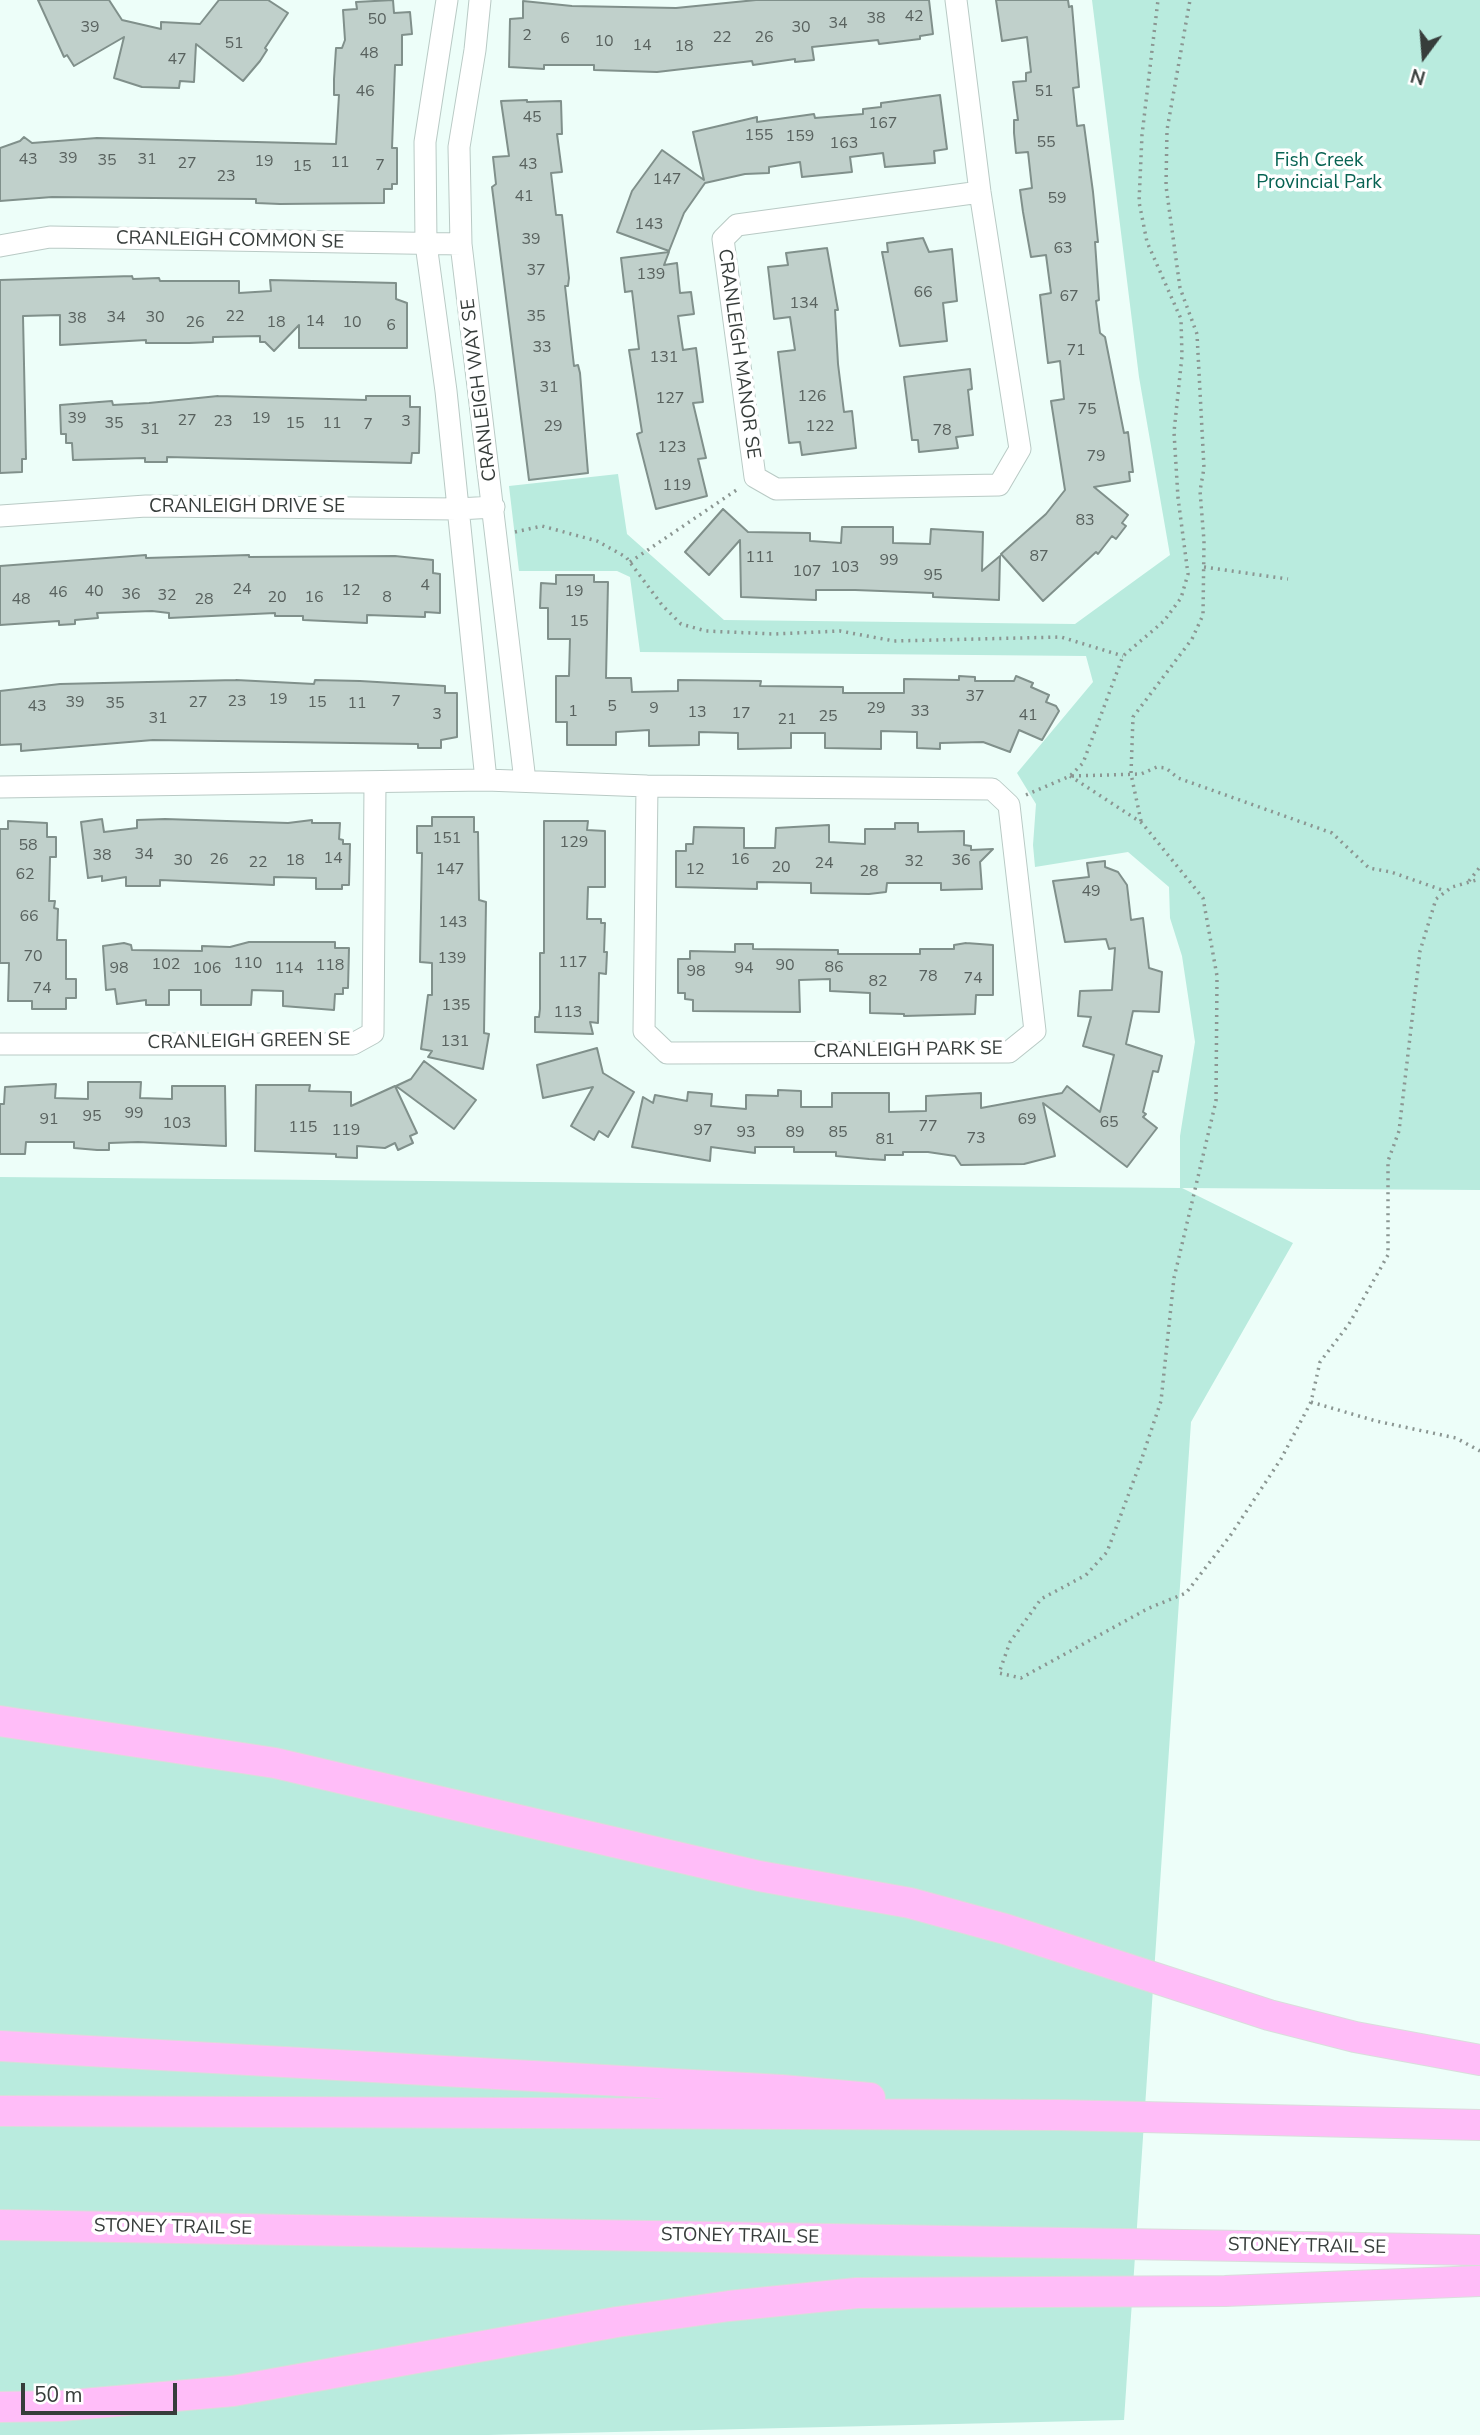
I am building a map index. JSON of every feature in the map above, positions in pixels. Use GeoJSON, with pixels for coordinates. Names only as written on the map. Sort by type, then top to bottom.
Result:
{"type":"FeatureCollection","features":[{"type":"Feature","properties":{"kind":"highway"},"geometry":{"type":"LineString","coordinates":[[0,1721],[275,1763],[759,1876],[909,1903],[1017,1933],[1269,2015],[1355,2037],[1480,2060]]}},
{"type":"Feature","properties":{"kind":"highway"},"geometry":{"type":"LineString","coordinates":[[0,2046],[781,2090],[1058,2115]]}},
{"type":"Feature","properties":{"kind":"highway"},"geometry":{"type":"LineString","coordinates":[[0,2111],[1058,2115],[1480,2125]]}},
{"type":"Feature","properties":{"kind":"highway","name":"STONEY TRAIL SE"},"geometry":{"type":"LineString","coordinates":[[0,2225],[1480,2250]]}},
{"type":"Feature","properties":{"kind":"highway"},"geometry":{"type":"LineString","coordinates":[[0,2407],[60,2406],[233,2391],[617,2322],[729,2306],[857,2293],[1225,2291],[1480,2281]]}},
{"type":"Feature","properties":{"kind":"street","name":"CRANLEIGH WAY SE"},"geometry":{"type":"LineString","coordinates":[[447,0],[425,142],[425,244],[458,509],[486,780]]}},
{"type":"Feature","properties":{"kind":"street","name":"CRANLEIGH WAY SE"},"geometry":{"type":"LineString","coordinates":[[480,0],[475,50],[459,147],[461,244],[526,780]]}},
{"type":"Feature","properties":{"kind":"street","name":"CRANLEIGH MANOR SE"},"geometry":{"type":"LineString","coordinates":[[956,0],[980,192],[1020,449],[999,485],[776,489],[755,477],[723,239],[737,225],[980,192]]}},
{"type":"Feature","properties":{"kind":"street","name":"CRANLEIGH COMMON SE"},"geometry":{"type":"LineString","coordinates":[[0,246],[50,237],[461,244]]}},
{"type":"Feature","properties":{"kind":"street","name":"CRANLEIGH DRIVE SE"},"geometry":{"type":"LineString","coordinates":[[0,516],[146,506],[458,509],[494,507]]}},
{"type":"Feature","properties":{"kind":"street"},"geometry":{"type":"LineString","coordinates":[[0,786],[374,784],[526,780],[647,786],[992,789],[1009,805]]}},
{"type":"Feature","properties":{"kind":"street","name":"CRANLEIGH GREEN SE"},"geometry":{"type":"LineString","coordinates":[[0,1044],[353,1044],[373,1033],[374,784]]}},
{"type":"Feature","properties":{"kind":"street","name":"CRANLEIGH PARK SE"},"geometry":{"type":"LineString","coordinates":[[647,786],[644,1031],[667,1053],[1009,1052],[1035,1031],[1009,805]]}},
{"type":"Feature","properties":{"kind":"path"},"geometry":{"type":"LineString","coordinates":[[1070,776],[1083,763],[1123,656],[1164,621],[1181,598],[1188,574],[1178,498],[1174,432],[1182,356],[1181,319],[1147,242],[1139,202],[1142,135],[1158,0]]}},
{"type":"Feature","properties":{"kind":"path"},"geometry":{"type":"LineString","coordinates":[[1142,823],[1131,774],[1133,717],[1199,629],[1203,615],[1204,567],[1200,491],[1204,468],[1197,334],[1180,288],[1166,186],[1167,130],[1190,0]]}},
{"type":"Feature","properties":{"kind":"path"},"geometry":{"type":"LineString","coordinates":[[630,562],[755,477]]}},
{"type":"Feature","properties":{"kind":"path"},"geometry":{"type":"LineString","coordinates":[[512,532],[541,526],[597,541],[630,562],[662,605],[681,624],[706,631],[774,634],[840,631],[894,641],[1061,637],[1123,656]]}},
{"type":"Feature","properties":{"kind":"path"},"geometry":{"type":"LineString","coordinates":[[1204,567],[1288,579]]}},
{"type":"Feature","properties":{"kind":"path"},"geometry":{"type":"LineString","coordinates":[[1009,805],[1045,784],[1070,776],[1131,774],[1157,767],[1166,768],[1178,778],[1332,834],[1369,868],[1391,872],[1446,891]]}},
{"type":"Feature","properties":{"kind":"path"},"geometry":{"type":"LineString","coordinates":[[1070,776],[1142,823],[1203,898],[1217,976],[1216,1101],[1174,1278],[1161,1401],[1107,1552],[1086,1575],[1041,1599],[1010,1642],[999,1673],[1021,1678],[1149,1608],[1186,1593],[1230,1536],[1274,1470],[1311,1402],[1320,1362],[1349,1324],[1388,1255],[1388,1161],[1399,1131],[1420,951],[1436,899],[1446,891],[1480,879]]}},
{"type":"Feature","properties":{"kind":"path"},"geometry":{"type":"LineString","coordinates":[[1468,883],[1480,867]]}},
{"type":"Feature","properties":{"kind":"path"},"geometry":{"type":"LineString","coordinates":[[1311,1402],[1376,1421],[1456,1438],[1480,1451]]}},
{"type":"Feature","properties":{"kind":"green space","name":"Fish Creek Provincial Park"},"geometry":{"type":"Polygon","coordinates":[[[1092,0],[1480,0],[1480,1190],[1182,1188],[1293,1243],[1191,1422],[1124,2420],[488,2435],[0,2435],[0,1177],[1180,1188],[1180,1136],[1195,1042],[1182,956],[1170,918],[1169,887],[1128,852],[1035,867],[1033,845],[1036,804],[1017,773],[1093,682],[1086,656],[640,652],[630,577],[617,571],[519,571],[509,486],[618,474],[627,534],[724,620],[1075,624],[1170,555],[1139,377],[1092,0]]]}},
{"type":"Feature","properties":{"kind":"building"},"geometry":{"type":"Polygon","coordinates":[[[38,0],[109,0],[122,20],[161,29],[161,22],[200,24],[219,0],[268,0],[288,13],[265,48],[267,50],[260,61],[243,81],[196,44],[194,82],[180,81],[179,88],[142,87],[114,78],[124,37],[74,66],[67,55],[64,57],[38,0]]]}},
{"type":"Feature","properties":{"kind":"building"},"geometry":{"type":"Polygon","coordinates":[[[393,0],[394,13],[410,12],[412,34],[402,35],[402,65],[395,65],[392,148],[397,148],[397,184],[392,184],[392,189],[384,189],[384,203],[280,204],[256,203],[256,199],[52,197],[0,201],[0,148],[24,137],[32,143],[97,138],[336,144],[339,95],[334,95],[334,79],[336,48],[342,48],[345,40],[343,10],[357,9],[356,2],[393,0]]]}},
{"type":"Feature","properties":{"kind":"building"},"geometry":{"type":"Polygon","coordinates":[[[756,0],[929,0],[933,34],[920,36],[920,39],[879,44],[878,40],[812,47],[814,60],[795,62],[795,59],[753,65],[752,61],[657,72],[594,70],[594,65],[544,65],[544,69],[509,67],[510,19],[523,18],[523,1],[572,6],[676,8],[756,0]]]}},
{"type":"Feature","properties":{"kind":"building"},"geometry":{"type":"Polygon","coordinates":[[[996,0],[1068,0],[1069,7],[1072,6],[1079,87],[1073,88],[1077,126],[1084,125],[1093,192],[1098,242],[1095,242],[1099,300],[1096,301],[1100,333],[1105,337],[1124,433],[1128,432],[1133,472],[1129,472],[1130,481],[1094,487],[1128,515],[1122,523],[1126,526],[1116,539],[1112,536],[1098,554],[1096,552],[1043,601],[1001,554],[1046,514],[1065,490],[1051,401],[1064,399],[1060,361],[1048,363],[1040,295],[1051,293],[1046,255],[1031,257],[1020,190],[1032,188],[1028,152],[1016,153],[1014,133],[1014,120],[1018,120],[1013,82],[1026,81],[1026,73],[1031,72],[1027,37],[1002,41],[996,0]]]}},
{"type":"Feature","properties":{"kind":"building"},"geometry":{"type":"Polygon","coordinates":[[[940,95],[947,149],[934,151],[935,163],[885,167],[883,153],[850,157],[852,172],[802,177],[800,162],[769,167],[769,173],[745,174],[705,183],[684,213],[669,251],[617,232],[632,191],[662,150],[704,180],[693,132],[757,117],[757,122],[814,114],[815,118],[863,114],[863,109],[881,107],[881,103],[940,95]]]}},
{"type":"Feature","properties":{"kind":"building"},"geometry":{"type":"Polygon","coordinates":[[[501,101],[561,101],[562,134],[557,134],[562,172],[551,173],[556,215],[562,215],[569,278],[568,286],[565,286],[574,366],[578,365],[580,373],[588,473],[529,480],[492,187],[496,184],[493,157],[509,156],[501,101]]]}},
{"type":"Feature","properties":{"kind":"building"},"geometry":{"type":"Polygon","coordinates":[[[923,238],[929,252],[952,249],[957,301],[943,303],[947,341],[900,346],[882,252],[888,252],[887,243],[923,238]]]}},
{"type":"Feature","properties":{"kind":"building"},"geometry":{"type":"Polygon","coordinates":[[[827,248],[838,310],[835,310],[838,364],[844,412],[852,411],[856,448],[802,455],[800,442],[789,443],[778,352],[795,350],[790,317],[774,319],[768,267],[788,265],[786,253],[827,248]]]}},
{"type":"Feature","properties":{"kind":"building"},"geometry":{"type":"Polygon","coordinates":[[[669,252],[664,265],[677,263],[680,293],[691,292],[694,314],[678,316],[683,350],[696,348],[703,402],[693,403],[706,458],[698,459],[707,496],[656,509],[637,434],[642,432],[629,350],[639,349],[632,291],[625,292],[621,258],[669,252]]]}},
{"type":"Feature","properties":{"kind":"building"},"geometry":{"type":"Polygon","coordinates":[[[132,276],[133,279],[159,278],[160,281],[239,281],[239,293],[271,291],[270,280],[396,283],[396,299],[407,303],[407,348],[299,348],[299,325],[274,351],[265,342],[260,342],[260,336],[213,337],[213,342],[146,343],[146,340],[60,345],[60,315],[23,316],[26,459],[22,459],[22,472],[0,473],[0,280],[132,276]]]}},
{"type":"Feature","properties":{"kind":"building"},"geometry":{"type":"Polygon","coordinates":[[[970,369],[972,389],[968,390],[973,435],[956,437],[958,448],[919,452],[918,440],[912,440],[904,377],[970,369]]]}},
{"type":"Feature","properties":{"kind":"building"},"geometry":{"type":"Polygon","coordinates":[[[218,396],[366,400],[366,396],[410,396],[410,407],[420,407],[419,453],[412,453],[411,463],[167,457],[167,462],[145,462],[145,458],[73,460],[72,443],[66,443],[66,434],[61,434],[60,405],[112,401],[113,405],[149,403],[218,396]]]}},
{"type":"Feature","properties":{"kind":"building"},"geometry":{"type":"Polygon","coordinates":[[[723,509],[748,532],[810,533],[810,541],[841,543],[842,527],[893,527],[893,543],[930,544],[931,529],[983,532],[982,571],[1000,556],[999,600],[933,597],[933,593],[855,590],[816,590],[816,600],[741,597],[740,540],[709,575],[685,552],[723,509]]]}},
{"type":"Feature","properties":{"kind":"building"},"geometry":{"type":"Polygon","coordinates":[[[146,555],[146,558],[249,555],[395,556],[433,560],[433,573],[440,574],[440,613],[425,612],[425,617],[367,615],[367,623],[303,620],[303,616],[275,616],[275,613],[169,618],[169,613],[152,611],[97,613],[98,618],[75,620],[75,624],[59,625],[59,621],[0,625],[0,566],[146,555]]]}},
{"type":"Feature","properties":{"kind":"building"},"geometry":{"type":"Polygon","coordinates":[[[556,575],[594,575],[594,582],[608,582],[606,678],[631,678],[632,692],[678,691],[678,680],[761,681],[760,686],[843,687],[843,693],[904,693],[904,679],[959,680],[959,676],[975,677],[975,681],[1014,681],[1016,676],[1033,683],[1031,687],[1049,695],[1046,702],[1056,706],[1059,711],[1042,740],[1019,730],[1010,752],[983,742],[940,743],[940,749],[917,748],[917,732],[881,731],[881,749],[825,748],[825,733],[791,733],[791,748],[738,749],[738,733],[699,732],[699,745],[649,746],[649,730],[616,732],[616,745],[567,745],[567,722],[556,722],[556,676],[569,676],[570,639],[548,639],[548,608],[540,608],[541,583],[556,584],[556,575]]]}},
{"type":"Feature","properties":{"kind":"building"},"geometry":{"type":"Polygon","coordinates":[[[236,680],[314,684],[315,680],[360,681],[445,686],[445,693],[457,693],[457,737],[441,740],[441,748],[418,748],[418,744],[153,740],[21,751],[21,744],[0,745],[0,691],[60,684],[236,680]]]}},
{"type":"Feature","properties":{"kind":"building"},"geometry":{"type":"Polygon","coordinates":[[[432,817],[474,817],[474,832],[478,832],[479,900],[486,902],[484,1033],[489,1034],[483,1069],[428,1057],[432,1051],[421,1049],[428,995],[432,995],[432,963],[420,962],[422,853],[417,853],[417,826],[432,826],[432,817]]]}},
{"type":"Feature","properties":{"kind":"building"},"geometry":{"type":"Polygon","coordinates":[[[102,819],[104,832],[137,828],[137,820],[288,823],[312,820],[312,823],[340,823],[339,839],[343,840],[343,844],[350,844],[349,885],[342,885],[342,889],[316,889],[316,878],[274,877],[274,885],[160,880],[160,886],[126,886],[126,877],[102,881],[102,876],[88,878],[81,822],[102,819]]]}},
{"type":"Feature","properties":{"kind":"building"},"geometry":{"type":"Polygon","coordinates":[[[8,821],[47,823],[47,837],[56,837],[56,857],[50,857],[49,901],[55,901],[54,908],[58,909],[57,940],[66,940],[66,979],[76,979],[76,998],[66,998],[66,1009],[32,1009],[32,1001],[8,1001],[9,963],[0,963],[0,829],[8,829],[8,821]]]}},
{"type":"Feature","properties":{"kind":"building"},"geometry":{"type":"Polygon","coordinates":[[[544,821],[588,821],[587,830],[605,831],[605,887],[588,887],[587,919],[601,919],[601,923],[605,923],[604,952],[607,952],[606,974],[599,973],[598,1023],[590,1022],[593,1034],[535,1032],[535,1017],[539,1017],[540,1009],[540,953],[544,953],[544,821]]]}},
{"type":"Feature","properties":{"kind":"building"},"geometry":{"type":"Polygon","coordinates":[[[895,823],[918,823],[918,832],[964,831],[964,845],[971,846],[971,850],[993,849],[980,862],[982,889],[941,890],[941,883],[887,883],[886,892],[869,894],[811,893],[811,883],[757,882],[757,889],[676,887],[676,851],[686,851],[686,844],[693,844],[694,827],[744,828],[744,848],[775,848],[776,828],[829,825],[829,842],[865,844],[865,829],[895,829],[895,823]]]}},
{"type":"Feature","properties":{"kind":"building"},"geometry":{"type":"Polygon","coordinates":[[[1105,861],[1105,867],[1118,872],[1127,885],[1131,920],[1143,918],[1149,968],[1162,972],[1159,1012],[1133,1011],[1126,1044],[1162,1056],[1158,1072],[1153,1071],[1143,1112],[1146,1114],[1143,1117],[1157,1128],[1127,1167],[1043,1103],[1055,1156],[1024,1164],[961,1165],[955,1156],[928,1152],[903,1152],[903,1155],[885,1155],[885,1160],[869,1159],[836,1156],[836,1152],[794,1152],[794,1147],[755,1147],[755,1153],[711,1147],[710,1161],[632,1147],[643,1097],[653,1103],[655,1095],[687,1101],[688,1092],[712,1094],[711,1106],[746,1109],[746,1095],[778,1096],[778,1090],[801,1091],[801,1107],[832,1107],[832,1093],[889,1093],[889,1112],[926,1111],[926,1096],[981,1093],[981,1108],[1062,1093],[1067,1086],[1100,1112],[1114,1055],[1083,1046],[1091,1017],[1078,1016],[1080,991],[1112,990],[1115,948],[1109,949],[1106,939],[1065,942],[1053,881],[1089,877],[1087,863],[1105,861]]]}},
{"type":"Feature","properties":{"kind":"building"},"geometry":{"type":"Polygon","coordinates":[[[249,942],[335,942],[335,948],[349,948],[348,988],[343,988],[343,994],[335,994],[334,1010],[283,1006],[283,991],[252,990],[251,1005],[201,1005],[201,990],[169,990],[169,1005],[146,1005],[146,1000],[117,1004],[115,989],[106,990],[103,946],[124,943],[131,945],[132,950],[202,951],[202,946],[230,947],[249,942]]]}},
{"type":"Feature","properties":{"kind":"building"},"geometry":{"type":"Polygon","coordinates":[[[735,944],[753,944],[753,949],[838,950],[838,954],[920,954],[920,949],[954,949],[954,945],[993,945],[993,995],[976,995],[975,1014],[904,1016],[870,1013],[870,993],[830,991],[830,979],[799,980],[800,1012],[693,1011],[693,1000],[685,999],[685,993],[678,993],[678,959],[690,959],[690,951],[735,952],[735,944]]]}},
{"type":"Feature","properties":{"kind":"building"},"geometry":{"type":"Polygon","coordinates":[[[597,1048],[603,1073],[634,1092],[608,1137],[599,1131],[594,1140],[571,1126],[593,1087],[543,1098],[537,1065],[597,1048]]]}},
{"type":"Feature","properties":{"kind":"building"},"geometry":{"type":"Polygon","coordinates":[[[424,1061],[476,1100],[454,1129],[396,1086],[411,1079],[424,1061]]]}},
{"type":"Feature","properties":{"kind":"building"},"geometry":{"type":"Polygon","coordinates":[[[88,1082],[141,1082],[140,1098],[172,1099],[172,1086],[225,1086],[226,1146],[138,1142],[109,1143],[109,1150],[97,1150],[74,1148],[74,1142],[26,1142],[25,1154],[0,1154],[0,1104],[4,1104],[5,1087],[56,1084],[55,1098],[88,1099],[88,1082]]]}},
{"type":"Feature","properties":{"kind":"building"},"geometry":{"type":"Polygon","coordinates":[[[256,1085],[310,1085],[309,1091],[351,1092],[351,1106],[395,1086],[417,1133],[410,1136],[413,1143],[398,1150],[395,1143],[385,1148],[357,1146],[357,1158],[336,1157],[336,1154],[255,1151],[256,1085]]]}}]}
